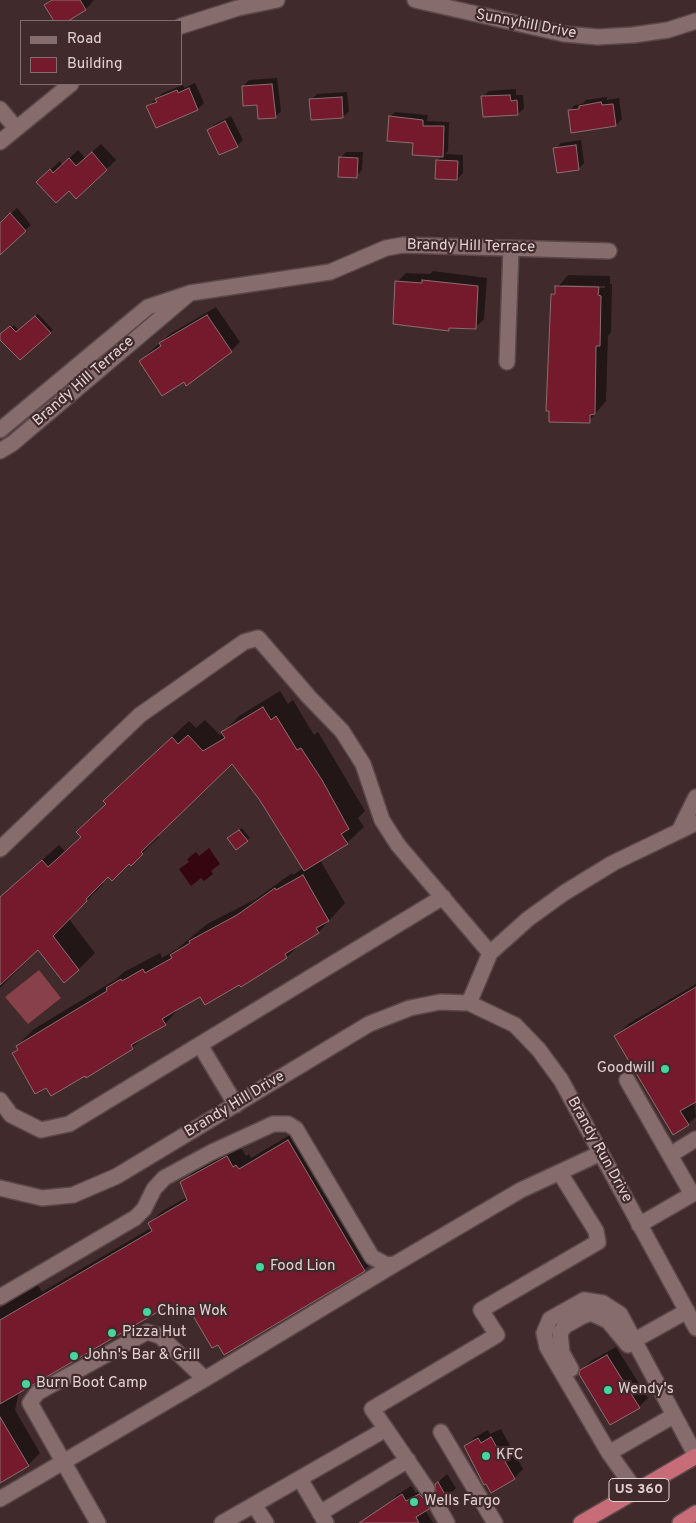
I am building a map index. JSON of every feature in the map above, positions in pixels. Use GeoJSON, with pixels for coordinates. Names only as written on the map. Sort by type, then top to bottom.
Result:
{"type":"FeatureCollection","features":[{"type":"Feature","properties":{"kind":"highway","name":"US 360"},"geometry":{"type":"LineString","coordinates":[[581,1523],[696,1456]]}},
{"type":"Feature","properties":{"kind":"highway"},"geometry":{"type":"LineString","coordinates":[[680,1523],[696,1513]]}},
{"type":"Feature","properties":{"kind":"street"},"geometry":{"type":"LineString","coordinates":[[182,26],[238,8],[277,0]]}},
{"type":"Feature","properties":{"kind":"street","name":"Sunnyhill Drive"},"geometry":{"type":"LineString","coordinates":[[415,0],[564,34],[598,37],[668,30],[696,21]]}},
{"type":"Feature","properties":{"kind":"street"},"geometry":{"type":"LineString","coordinates":[[0,142],[70,85]]}},
{"type":"Feature","properties":{"kind":"street"},"geometry":{"type":"LineString","coordinates":[[0,109],[16,128]]}},
{"type":"Feature","properties":{"kind":"street","name":"Brandy Hill Terrace"},"geometry":{"type":"LineString","coordinates":[[0,430],[148,307],[190,293],[330,272],[386,248],[403,245],[609,251]]}},
{"type":"Feature","properties":{"kind":"street"},"geometry":{"type":"LineString","coordinates":[[507,362],[511,248]]}},
{"type":"Feature","properties":{"kind":"street","name":"Brandy Hill Terrace"},"geometry":{"type":"LineString","coordinates":[[0,451],[13,443],[190,293]]}},
{"type":"Feature","properties":{"kind":"street"},"geometry":{"type":"LineString","coordinates":[[0,849],[140,715],[244,642],[258,638],[308,697],[342,731],[363,764],[382,820],[398,846],[490,953]]}},
{"type":"Feature","properties":{"kind":"street"},"geometry":{"type":"LineString","coordinates":[[679,831],[696,797]]}},
{"type":"Feature","properties":{"kind":"street"},"geometry":{"type":"LineString","coordinates":[[469,1003],[490,953],[528,919],[564,893],[613,863],[696,823]]}},
{"type":"Feature","properties":{"kind":"street"},"geometry":{"type":"LineString","coordinates":[[0,1100],[11,1115],[41,1130],[69,1124],[443,897]]}},
{"type":"Feature","properties":{"kind":"street","name":"Brandy Hill Drive"},"geometry":{"type":"LineString","coordinates":[[0,1188],[42,1198],[73,1195],[117,1176],[369,1024],[410,1008],[440,1002],[469,1003]]}},
{"type":"Feature","properties":{"kind":"street","name":"Brandy Run Drive"},"geometry":{"type":"LineString","coordinates":[[469,1003],[515,1025],[539,1050],[561,1080],[696,1328]]}},
{"type":"Feature","properties":{"kind":"street"},"geometry":{"type":"LineString","coordinates":[[200,1045],[236,1105]]}},
{"type":"Feature","properties":{"kind":"street"},"geometry":{"type":"LineString","coordinates":[[627,1080],[694,1193],[639,1225]]}},
{"type":"Feature","properties":{"kind":"street"},"geometry":{"type":"LineString","coordinates":[[0,1297],[135,1218],[144,1209],[154,1189],[164,1178],[212,1152],[281,1122],[296,1129],[372,1257],[387,1265],[395,1264]]}},
{"type":"Feature","properties":{"kind":"street"},"geometry":{"type":"LineString","coordinates":[[670,1155],[696,1140]]}},
{"type":"Feature","properties":{"kind":"street"},"geometry":{"type":"LineString","coordinates":[[0,1499],[521,1190],[601,1153]]}},
{"type":"Feature","properties":{"kind":"street"},"geometry":{"type":"LineString","coordinates":[[427,1489],[372,1409],[497,1335],[481,1310],[598,1242],[596,1231],[560,1173]]}},
{"type":"Feature","properties":{"kind":"street"},"geometry":{"type":"LineString","coordinates":[[636,1491],[609,1453],[547,1347],[544,1333],[550,1319],[584,1300],[603,1303],[620,1314],[696,1456]]}},
{"type":"Feature","properties":{"kind":"street"},"geometry":{"type":"LineString","coordinates":[[635,1340],[687,1311]]}},
{"type":"Feature","properties":{"kind":"street"},"geometry":{"type":"LineString","coordinates":[[600,1436],[592,1406],[562,1353],[560,1333],[565,1326],[591,1313],[598,1315],[608,1321],[620,1333],[637,1360],[651,1372]]}},
{"type":"Feature","properties":{"kind":"street"},"geometry":{"type":"LineString","coordinates":[[98,1523],[30,1403],[37,1393],[147,1332],[160,1336],[205,1379]]}},
{"type":"Feature","properties":{"kind":"street"},"geometry":{"type":"LineString","coordinates":[[609,1453],[673,1416]]}},
{"type":"Feature","properties":{"kind":"street"},"geometry":{"type":"LineString","coordinates":[[227,1522],[386,1429]]}},
{"type":"Feature","properties":{"kind":"street"},"geometry":{"type":"LineString","coordinates":[[441,1432],[495,1523]]}},
{"type":"Feature","properties":{"kind":"street"},"geometry":{"type":"LineString","coordinates":[[300,1479],[323,1518],[408,1460]]}},
{"type":"Feature","properties":{"kind":"street"},"geometry":{"type":"LineString","coordinates":[[254,1505],[266,1523]]}},
{"type":"Feature","properties":{"kind":"street"},"geometry":{"type":"LineString","coordinates":[[438,1508],[447,1523]]}},
{"type":"Feature","properties":{"kind":"shaded area"},"geometry":{"type":"Polygon","coordinates":[[[209,848],[220,864],[211,871],[213,874],[204,881],[201,878],[191,886],[179,869],[189,862],[187,859],[196,852],[199,856],[209,848]]]}},
{"type":"Feature","properties":{"kind":"shaded area"},"geometry":{"type":"Polygon","coordinates":[[[39,970],[61,998],[28,1024],[5,997],[39,970]]]}},
{"type":"Feature","properties":{"kind":"building"},"geometry":{"type":"Polygon","coordinates":[[[52,0],[80,0],[86,10],[70,20],[53,20],[44,5],[52,0]]]}},
{"type":"Feature","properties":{"kind":"building"},"geometry":{"type":"Polygon","coordinates":[[[272,84],[276,118],[258,119],[257,105],[243,106],[242,86],[272,84]]]}},
{"type":"Feature","properties":{"kind":"building"},"geometry":{"type":"Polygon","coordinates":[[[189,88],[198,110],[156,128],[146,106],[157,102],[155,99],[177,90],[178,93],[189,88]]]}},
{"type":"Feature","properties":{"kind":"building"},"geometry":{"type":"Polygon","coordinates":[[[510,95],[511,101],[517,100],[518,115],[483,117],[481,96],[510,95]]]}},
{"type":"Feature","properties":{"kind":"building"},"geometry":{"type":"Polygon","coordinates":[[[342,97],[343,118],[311,120],[309,99],[342,97]]]}},
{"type":"Feature","properties":{"kind":"building"},"geometry":{"type":"Polygon","coordinates":[[[601,102],[602,105],[613,104],[616,126],[571,133],[568,110],[579,109],[579,106],[601,102]]]}},
{"type":"Feature","properties":{"kind":"building"},"geometry":{"type":"Polygon","coordinates":[[[389,116],[423,120],[423,126],[444,126],[443,157],[412,155],[413,143],[387,141],[389,116]]]}},
{"type":"Feature","properties":{"kind":"building"},"geometry":{"type":"Polygon","coordinates":[[[225,121],[238,147],[219,155],[207,130],[225,121]]]}},
{"type":"Feature","properties":{"kind":"building"},"geometry":{"type":"Polygon","coordinates":[[[576,145],[579,170],[557,173],[553,148],[576,145]]]}},
{"type":"Feature","properties":{"kind":"building"},"geometry":{"type":"Polygon","coordinates":[[[92,152],[107,170],[76,199],[69,191],[56,203],[36,182],[50,169],[53,173],[69,158],[76,166],[92,152]]]}},
{"type":"Feature","properties":{"kind":"building"},"geometry":{"type":"Polygon","coordinates":[[[339,157],[358,158],[357,178],[338,177],[339,157]]]}},
{"type":"Feature","properties":{"kind":"building"},"geometry":{"type":"Polygon","coordinates":[[[436,160],[458,161],[457,180],[435,179],[436,160]]]}},
{"type":"Feature","properties":{"kind":"building"},"geometry":{"type":"Polygon","coordinates":[[[10,213],[26,231],[0,255],[0,223],[10,213]]]}},
{"type":"Feature","properties":{"kind":"building"},"geometry":{"type":"Polygon","coordinates":[[[422,280],[478,286],[476,329],[449,328],[449,331],[393,324],[395,281],[422,283],[422,280]]]}},
{"type":"Feature","properties":{"kind":"building"},"geometry":{"type":"Polygon","coordinates":[[[555,286],[599,287],[598,295],[601,296],[600,346],[596,346],[595,414],[590,415],[590,423],[549,422],[549,411],[546,411],[551,294],[555,294],[555,286]]]}},
{"type":"Feature","properties":{"kind":"building"},"geometry":{"type":"Polygon","coordinates":[[[207,315],[232,352],[186,386],[184,382],[162,396],[139,361],[161,346],[159,343],[207,315]]]}},
{"type":"Feature","properties":{"kind":"building"},"geometry":{"type":"Polygon","coordinates":[[[35,316],[51,333],[20,360],[0,340],[0,334],[10,326],[16,332],[35,316]]]}},
{"type":"Feature","properties":{"kind":"building"},"geometry":{"type":"Polygon","coordinates":[[[263,707],[271,720],[276,716],[297,750],[301,748],[322,780],[349,829],[341,834],[348,844],[304,871],[259,799],[232,764],[141,852],[143,854],[131,866],[129,864],[112,881],[108,877],[53,936],[79,970],[64,983],[38,950],[0,985],[0,897],[42,860],[48,867],[81,837],[76,832],[106,804],[103,801],[172,737],[178,744],[188,735],[203,751],[225,738],[221,732],[263,707]]]}},
{"type":"Feature","properties":{"kind":"building"},"geometry":{"type":"Polygon","coordinates":[[[239,830],[248,841],[236,850],[227,838],[239,830]]]}},
{"type":"Feature","properties":{"kind":"building"},"geometry":{"type":"Polygon","coordinates":[[[303,875],[329,921],[316,928],[319,933],[285,954],[287,958],[241,987],[239,985],[205,1005],[200,997],[162,1019],[166,1025],[131,1045],[133,1049],[86,1078],[85,1076],[51,1096],[46,1088],[35,1094],[12,1053],[18,1050],[16,1046],[107,991],[106,988],[121,979],[122,981],[143,969],[145,973],[172,958],[170,955],[190,943],[189,941],[237,915],[275,888],[276,890],[303,875]]]}},
{"type":"Feature","properties":{"kind":"building","name":"Goodwill"},"geometry":{"type":"Polygon","coordinates":[[[696,987],[696,1102],[680,1111],[689,1125],[673,1135],[614,1036],[696,987]]]}},
{"type":"Feature","properties":{"kind":"building"},"geometry":{"type":"Polygon","coordinates":[[[288,1140],[365,1271],[224,1355],[218,1345],[212,1348],[192,1314],[166,1307],[0,1404],[0,1320],[152,1231],[148,1223],[187,1200],[180,1182],[227,1156],[233,1167],[236,1165],[239,1169],[288,1140]]]}},
{"type":"Feature","properties":{"kind":"building","name":"Wendy's"},"geometry":{"type":"Polygon","coordinates":[[[607,1355],[640,1408],[610,1425],[579,1374],[580,1370],[607,1355]]]}},
{"type":"Feature","properties":{"kind":"building"},"geometry":{"type":"Polygon","coordinates":[[[0,1417],[29,1466],[0,1483],[0,1417]]]}},
{"type":"Feature","properties":{"kind":"building","name":"KFC"},"geometry":{"type":"Polygon","coordinates":[[[491,1437],[515,1479],[491,1493],[486,1484],[484,1485],[464,1446],[478,1438],[481,1443],[491,1437]]]}},
{"type":"Feature","properties":{"kind":"building","name":"Wells Fargo"},"geometry":{"type":"Polygon","coordinates":[[[438,1482],[447,1498],[444,1500],[439,1498],[433,1499],[429,1509],[416,1517],[419,1523],[359,1523],[402,1494],[406,1501],[419,1494],[423,1498],[432,1497],[436,1493],[435,1484],[438,1482]]]}},
{"type":"Feature","properties":{"kind":"place","name":"Goodwill"},"geometry":{"type":"Point","coordinates":[665,1069]}},
{"type":"Feature","properties":{"kind":"place","name":"Food Lion"},"geometry":{"type":"Point","coordinates":[260,1267]}},
{"type":"Feature","properties":{"kind":"place","name":"China Wok"},"geometry":{"type":"Point","coordinates":[147,1312]}},
{"type":"Feature","properties":{"kind":"place","name":"Pizza Hut"},"geometry":{"type":"Point","coordinates":[112,1333]}},
{"type":"Feature","properties":{"kind":"place","name":"John's Bar & Grill"},"geometry":{"type":"Point","coordinates":[74,1356]}},
{"type":"Feature","properties":{"kind":"place","name":"Burn Boot Camp"},"geometry":{"type":"Point","coordinates":[26,1384]}},
{"type":"Feature","properties":{"kind":"place","name":"Wendy's"},"geometry":{"type":"Point","coordinates":[608,1390]}},
{"type":"Feature","properties":{"kind":"place","name":"KFC"},"geometry":{"type":"Point","coordinates":[486,1456]}},
{"type":"Feature","properties":{"kind":"place","name":"Wells Fargo"},"geometry":{"type":"Point","coordinates":[414,1502]}}]}
